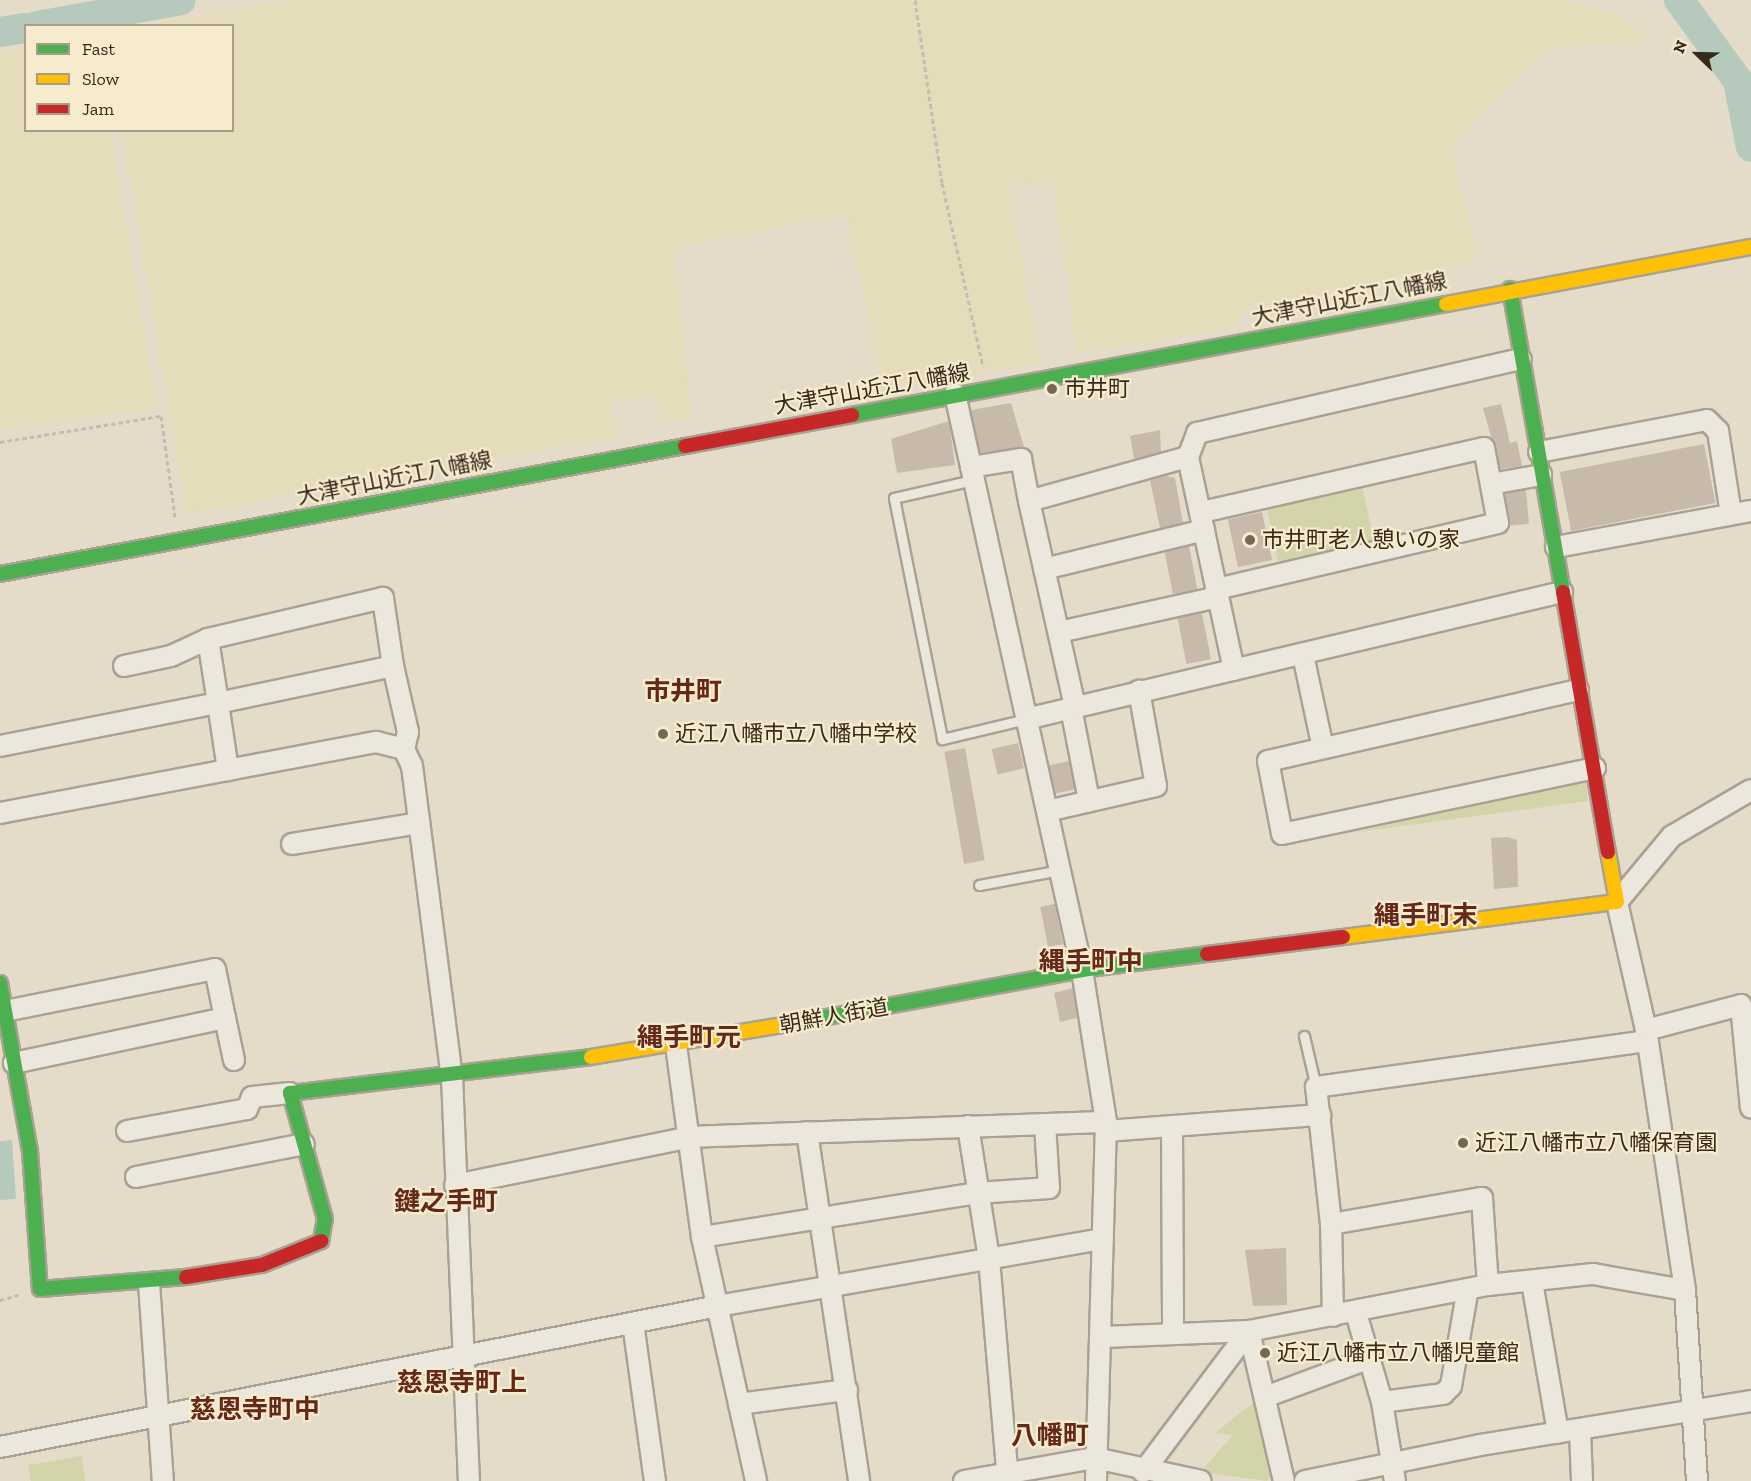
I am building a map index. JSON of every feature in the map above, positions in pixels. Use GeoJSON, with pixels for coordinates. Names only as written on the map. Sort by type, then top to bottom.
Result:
{"type":"FeatureCollection","features":[{"type":"Feature","properties":{"kind":"street","name":"大津守山近江八幡線"},"geometry":{"type":"LineString","coordinates":[[0,574],[1510,289],[1749,247]]}},
{"type":"Feature","properties":{"kind":"street"},"geometry":{"type":"LineString","coordinates":[[1510,289],[1539,452],[1541,475],[1556,547],[1578,690],[1595,768],[1617,902],[1647,1036],[1685,1290],[1697,1481]]}},
{"type":"Feature","properties":{"kind":"street"},"geometry":{"type":"LineString","coordinates":[[1234,670],[1188,457],[1197,433],[1521,359]]}},
{"type":"Feature","properties":{"kind":"street"},"geometry":{"type":"LineString","coordinates":[[955,394],[1082,970],[1106,1127],[1102,1239],[1103,1337],[1095,1458],[1096,1481]]}},
{"type":"Feature","properties":{"kind":"street"},"geometry":{"type":"LineString","coordinates":[[1539,452],[1707,420],[1718,431],[1731,514]]}},
{"type":"Feature","properties":{"kind":"street"},"geometry":{"type":"LineString","coordinates":[[1044,569],[1203,521],[1484,448],[1498,523],[1059,632]]}},
{"type":"Feature","properties":{"kind":"street"},"geometry":{"type":"LineString","coordinates":[[1029,501],[1188,457]]}},
{"type":"Feature","properties":{"kind":"street"},"geometry":{"type":"LineString","coordinates":[[972,474],[1021,459],[1059,632],[1089,801]]}},
{"type":"Feature","properties":{"kind":"street"},"geometry":{"type":"LineString","coordinates":[[1491,484],[1541,475]]}},
{"type":"Feature","properties":{"kind":"street"},"geometry":{"type":"LineString","coordinates":[[1556,547],[1751,511]]}},
{"type":"Feature","properties":{"kind":"street"},"geometry":{"type":"LineString","coordinates":[[1026,718],[1303,655],[1562,591]]}},
{"type":"Feature","properties":{"kind":"street"},"geometry":{"type":"LineString","coordinates":[[124,666],[171,656],[208,639],[383,598],[393,666],[408,732],[404,749],[412,766],[452,1077],[454,1185],[469,1481]]}},
{"type":"Feature","properties":{"kind":"street"},"geometry":{"type":"LineString","coordinates":[[208,639],[228,770]]}},
{"type":"Feature","properties":{"kind":"street"},"geometry":{"type":"LineString","coordinates":[[1303,655],[1323,748]]}},
{"type":"Feature","properties":{"kind":"street"},"geometry":{"type":"LineString","coordinates":[[0,746],[393,666]]}},
{"type":"Feature","properties":{"kind":"street"},"geometry":{"type":"LineString","coordinates":[[1578,690],[1268,761],[1282,834],[1595,768]]}},
{"type":"Feature","properties":{"kind":"street"},"geometry":{"type":"LineString","coordinates":[[1047,811],[1156,786],[1139,691]]}},
{"type":"Feature","properties":{"kind":"street"},"geometry":{"type":"LineString","coordinates":[[0,813],[376,742],[404,749]]}},
{"type":"Feature","properties":{"kind":"street"},"geometry":{"type":"LineString","coordinates":[[1617,902],[1672,836],[1751,790]]}},
{"type":"Feature","properties":{"kind":"street"},"geometry":{"type":"LineString","coordinates":[[292,843],[419,823]]}},
{"type":"Feature","properties":{"kind":"street","name":"朝鮮人街道"},"geometry":{"type":"LineString","coordinates":[[290,1093],[452,1077],[676,1045],[1082,970],[1617,902]]}},
{"type":"Feature","properties":{"kind":"street"},"geometry":{"type":"LineString","coordinates":[[5,1011],[215,969],[234,1060]]}},
{"type":"Feature","properties":{"kind":"street"},"geometry":{"type":"LineString","coordinates":[[0,983],[30,1151],[40,1289],[149,1283],[262,1264],[321,1243],[325,1219],[290,1093],[252,1097],[247,1109],[127,1131]]}},
{"type":"Feature","properties":{"kind":"street"},"geometry":{"type":"LineString","coordinates":[[1333,1316],[1331,1224],[1316,1087],[1647,1036],[1741,1005],[1751,1108]]}},
{"type":"Feature","properties":{"kind":"street"},"geometry":{"type":"LineString","coordinates":[[14,1063],[225,1018]]}},
{"type":"Feature","properties":{"kind":"street"},"geometry":{"type":"LineString","coordinates":[[676,1045],[702,1237],[756,1481]]}},
{"type":"Feature","properties":{"kind":"street"},"geometry":{"type":"LineString","coordinates":[[454,1185],[690,1137],[1046,1124],[1172,1129],[1320,1115]]}},
{"type":"Feature","properties":{"kind":"street"},"geometry":{"type":"LineString","coordinates":[[702,1237],[977,1193],[1049,1188],[1046,1124]]}},
{"type":"Feature","properties":{"kind":"street"},"geometry":{"type":"LineString","coordinates":[[968,1126],[989,1259],[1008,1478]]}},
{"type":"Feature","properties":{"kind":"street"},"geometry":{"type":"LineString","coordinates":[[1172,1129],[1173,1334]]}},
{"type":"Feature","properties":{"kind":"street"},"geometry":{"type":"LineString","coordinates":[[807,1132],[833,1288],[859,1481]]}},
{"type":"Feature","properties":{"kind":"street"},"geometry":{"type":"LineString","coordinates":[[136,1177],[304,1144]]}},
{"type":"Feature","properties":{"kind":"street"},"geometry":{"type":"LineString","coordinates":[[1331,1224],[1482,1198],[1488,1285]]}},
{"type":"Feature","properties":{"kind":"street"},"geometry":{"type":"LineString","coordinates":[[0,1447],[718,1306],[833,1288],[1102,1239]]}},
{"type":"Feature","properties":{"kind":"street"},"geometry":{"type":"LineString","coordinates":[[1103,1337],[1249,1331],[1467,1293],[1488,1285],[1593,1274],[1685,1290]]}},
{"type":"Feature","properties":{"kind":"street"},"geometry":{"type":"LineString","coordinates":[[1532,1282],[1558,1433]]}},
{"type":"Feature","properties":{"kind":"street"},"geometry":{"type":"LineString","coordinates":[[149,1283],[163,1481]]}},
{"type":"Feature","properties":{"kind":"street"},"geometry":{"type":"LineString","coordinates":[[1382,1402],[1443,1394],[1451,1386],[1467,1293]]}},
{"type":"Feature","properties":{"kind":"street"},"geometry":{"type":"LineString","coordinates":[[1356,1313],[1367,1359],[1382,1402],[1394,1473]]}},
{"type":"Feature","properties":{"kind":"street"},"geometry":{"type":"LineString","coordinates":[[633,1323],[655,1481]]}},
{"type":"Feature","properties":{"kind":"street"},"geometry":{"type":"LineString","coordinates":[[1249,1331],[1284,1481]]}},
{"type":"Feature","properties":{"kind":"street"},"geometry":{"type":"LineString","coordinates":[[1143,1472],[1249,1331]]}},
{"type":"Feature","properties":{"kind":"street"},"geometry":{"type":"LineString","coordinates":[[1264,1397],[1367,1359]]}},
{"type":"Feature","properties":{"kind":"street"},"geometry":{"type":"LineString","coordinates":[[739,1404],[847,1390]]}},
{"type":"Feature","properties":{"kind":"street"},"geometry":{"type":"LineString","coordinates":[[1305,1481],[1394,1473],[1558,1433],[1751,1401]]}},
{"type":"Feature","properties":{"kind":"street"},"geometry":{"type":"LineString","coordinates":[[1580,1431],[1582,1481]]}},
{"type":"Feature","properties":{"kind":"street"},"geometry":{"type":"LineString","coordinates":[[964,1481],[1008,1478],[1095,1458],[1143,1472],[1201,1481]]}},
{"type":"Feature","properties":{"kind":"lane"},"geometry":{"type":"LineString","coordinates":[[972,474],[894,498],[942,739],[1026,718]]}},
{"type":"Feature","properties":{"kind":"lane"},"geometry":{"type":"LineString","coordinates":[[979,885],[1060,870]]}},
{"type":"Feature","properties":{"kind":"lane"},"geometry":{"type":"LineString","coordinates":[[1304,1035],[1316,1087]]}},
{"type":"Feature","properties":{"kind":"path"},"geometry":{"type":"LineString","coordinates":[[915,0],[942,183],[988,389]]}},
{"type":"Feature","properties":{"kind":"path"},"geometry":{"type":"LineString","coordinates":[[0,442],[161,416],[178,540]]}},
{"type":"Feature","properties":{"kind":"shaded area"},"geometry":{"type":"Polygon","coordinates":[[[293,0],[1563,0],[1622,15],[1648,40],[1545,49],[1451,141],[1477,260],[1249,308],[1234,328],[1077,353],[1053,182],[1008,186],[1041,363],[883,386],[846,214],[674,248],[692,418],[665,420],[659,397],[612,400],[615,437],[187,514],[123,132],[234,132],[234,24],[154,24],[293,0]]]}},
{"type":"Feature","properties":{"kind":"shaded area"},"geometry":{"type":"Polygon","coordinates":[[[24,47],[24,132],[110,132],[157,408],[0,429],[0,52],[24,47]]]}},
{"type":"Feature","properties":{"kind":"shaded area"},"geometry":{"type":"Polygon","coordinates":[[[12,1140],[16,1199],[0,1200],[0,1141],[12,1140]]]}},
{"type":"Feature","properties":{"kind":"green space"},"geometry":{"type":"Polygon","coordinates":[[[1362,485],[1375,545],[1279,565],[1266,505],[1362,485]]]}},
{"type":"Feature","properties":{"kind":"green space"},"geometry":{"type":"Polygon","coordinates":[[[1579,778],[1586,782],[1588,801],[1358,832],[1579,778]]]}},
{"type":"Feature","properties":{"kind":"green space"},"geometry":{"type":"Polygon","coordinates":[[[1254,1402],[1275,1470],[1267,1481],[1200,1472],[1233,1435],[1215,1433],[1254,1402]]]}},
{"type":"Feature","properties":{"kind":"green space"},"geometry":{"type":"Polygon","coordinates":[[[82,1456],[85,1481],[31,1481],[28,1465],[82,1456]]]}},
{"type":"Feature","properties":{"kind":"building"},"geometry":{"type":"Polygon","coordinates":[[[1011,403],[1024,447],[980,453],[971,410],[1011,403]]]}},
{"type":"Feature","properties":{"kind":"building"},"geometry":{"type":"Polygon","coordinates":[[[1501,404],[1510,443],[1517,441],[1522,466],[1500,469],[1483,408],[1501,404]]]}},
{"type":"Feature","properties":{"kind":"building"},"geometry":{"type":"Polygon","coordinates":[[[949,421],[955,465],[897,473],[891,439],[949,421]]]}},
{"type":"Feature","properties":{"kind":"building"},"geometry":{"type":"Polygon","coordinates":[[[1160,430],[1161,452],[1134,459],[1130,436],[1160,430]]]}},
{"type":"Feature","properties":{"kind":"building"},"geometry":{"type":"Polygon","coordinates":[[[1704,444],[1715,503],[1571,531],[1560,472],[1704,444]]]}},
{"type":"Feature","properties":{"kind":"building"},"geometry":{"type":"Polygon","coordinates":[[[1166,476],[1175,478],[1183,523],[1160,528],[1150,480],[1166,476]]]}},
{"type":"Feature","properties":{"kind":"building"},"geometry":{"type":"Polygon","coordinates":[[[1526,490],[1529,524],[1508,526],[1505,492],[1526,490]]]}},
{"type":"Feature","properties":{"kind":"building","name":"市井町老人憩いの家"},"geometry":{"type":"Polygon","coordinates":[[[1262,512],[1272,560],[1238,567],[1228,519],[1262,512]]]}},
{"type":"Feature","properties":{"kind":"building"},"geometry":{"type":"Polygon","coordinates":[[[1189,546],[1197,589],[1173,594],[1164,551],[1189,546]]]}},
{"type":"Feature","properties":{"kind":"building"},"geometry":{"type":"Polygon","coordinates":[[[1202,613],[1211,659],[1186,664],[1177,618],[1202,613]]]}},
{"type":"Feature","properties":{"kind":"building"},"geometry":{"type":"Polygon","coordinates":[[[1018,743],[1024,768],[998,774],[992,749],[1018,743]]]}},
{"type":"Feature","properties":{"kind":"building"},"geometry":{"type":"Polygon","coordinates":[[[965,748],[985,860],[964,864],[944,752],[965,748]]]}},
{"type":"Feature","properties":{"kind":"building"},"geometry":{"type":"Polygon","coordinates":[[[1069,761],[1075,789],[1055,794],[1049,765],[1069,761]]]}},
{"type":"Feature","properties":{"kind":"building"},"geometry":{"type":"Polygon","coordinates":[[[1507,837],[1517,840],[1518,887],[1494,889],[1491,838],[1507,837]]]}},
{"type":"Feature","properties":{"kind":"building"},"geometry":{"type":"Polygon","coordinates":[[[1055,904],[1063,944],[1048,947],[1040,907],[1055,904]]]}},
{"type":"Feature","properties":{"kind":"building"},"geometry":{"type":"Polygon","coordinates":[[[1073,988],[1077,1018],[1060,1022],[1054,993],[1073,988]]]}},
{"type":"Feature","properties":{"kind":"building"},"geometry":{"type":"Polygon","coordinates":[[[1286,1248],[1287,1305],[1253,1306],[1245,1250],[1286,1248]]]}},
{"type":"Feature","properties":{"kind":"waterway"},"geometry":{"type":"LineString","coordinates":[[48,24],[181,0]]}},
{"type":"Feature","properties":{"kind":"waterway"},"geometry":{"type":"LineString","coordinates":[[1679,0],[1738,81],[1751,147]]}},
{"type":"Feature","properties":{"kind":"waterway"},"geometry":{"type":"LineString","coordinates":[[0,32],[24,28]]}},
{"type":"Feature","properties":{"kind":"traffic: fast"},"geometry":{"type":"LineString","coordinates":[[1510,289],[1563,592]]}},
{"type":"Feature","properties":{"kind":"traffic: fast"},"geometry":{"type":"LineString","coordinates":[[852,415],[1446,304]]}},
{"type":"Feature","properties":{"kind":"traffic: fast"},"geometry":{"type":"LineString","coordinates":[[0,574],[685,446]]}},
{"type":"Feature","properties":{"kind":"traffic: fast"},"geometry":{"type":"LineString","coordinates":[[794,1023],[1082,970],[1207,954]]}},
{"type":"Feature","properties":{"kind":"traffic: fast"},"geometry":{"type":"LineString","coordinates":[[0,983],[30,1151],[40,1289],[186,1277]]}},
{"type":"Feature","properties":{"kind":"traffic: fast"},"geometry":{"type":"LineString","coordinates":[[321,1241],[325,1219],[290,1093],[591,1057]]}},
{"type":"Feature","properties":{"kind":"traffic: slow"},"geometry":{"type":"LineString","coordinates":[[1446,304],[1751,247]]}},
{"type":"Feature","properties":{"kind":"traffic: slow"},"geometry":{"type":"LineString","coordinates":[[1343,937],[1617,902],[1608,852]]}},
{"type":"Feature","properties":{"kind":"traffic: slow"},"geometry":{"type":"LineString","coordinates":[[591,1057],[794,1023]]}},
{"type":"Feature","properties":{"kind":"traffic: jam"},"geometry":{"type":"LineString","coordinates":[[685,446],[852,415]]}},
{"type":"Feature","properties":{"kind":"traffic: jam"},"geometry":{"type":"LineString","coordinates":[[1563,592],[1608,852]]}},
{"type":"Feature","properties":{"kind":"traffic: jam"},"geometry":{"type":"LineString","coordinates":[[1207,954],[1343,937]]}},
{"type":"Feature","properties":{"kind":"traffic: jam"},"geometry":{"type":"LineString","coordinates":[[186,1277],[262,1265],[321,1241]]}},
{"type":"Feature","properties":{"kind":"place","name":"市井町"},"geometry":{"type":"Point","coordinates":[1052,389]}},
{"type":"Feature","properties":{"kind":"place","name":"市井町老人憩いの家"},"geometry":{"type":"Point","coordinates":[1250,540]}},
{"type":"Feature","properties":{"kind":"place","name":"近江八幡市立八幡中学校"},"geometry":{"type":"Point","coordinates":[663,734]}},
{"type":"Feature","properties":{"kind":"place","name":"近江八幡市立八幡保育園"},"geometry":{"type":"Point","coordinates":[1463,1143]}},
{"type":"Feature","properties":{"kind":"place","name":"近江八幡市立八幡児童館"},"geometry":{"type":"Point","coordinates":[1265,1353]}},
{"type":"Feature","properties":{"kind":"district","name":"市井町"},"geometry":{"type":"Point","coordinates":[683,692]}},
{"type":"Feature","properties":{"kind":"district","name":"縄手町末"},"geometry":{"type":"Point","coordinates":[1426,916]}},
{"type":"Feature","properties":{"kind":"district","name":"縄手町中"},"geometry":{"type":"Point","coordinates":[1091,962]}},
{"type":"Feature","properties":{"kind":"district","name":"縄手町元"},"geometry":{"type":"Point","coordinates":[689,1038]}},
{"type":"Feature","properties":{"kind":"district","name":"鍵之手町"},"geometry":{"type":"Point","coordinates":[446,1202]}},
{"type":"Feature","properties":{"kind":"district","name":"慈恩寺町上"},"geometry":{"type":"Point","coordinates":[462,1383]}},
{"type":"Feature","properties":{"kind":"district","name":"慈恩寺町中"},"geometry":{"type":"Point","coordinates":[255,1410]}},
{"type":"Feature","properties":{"kind":"district","name":"八幡町"},"geometry":{"type":"Point","coordinates":[1050,1436]}}]}
